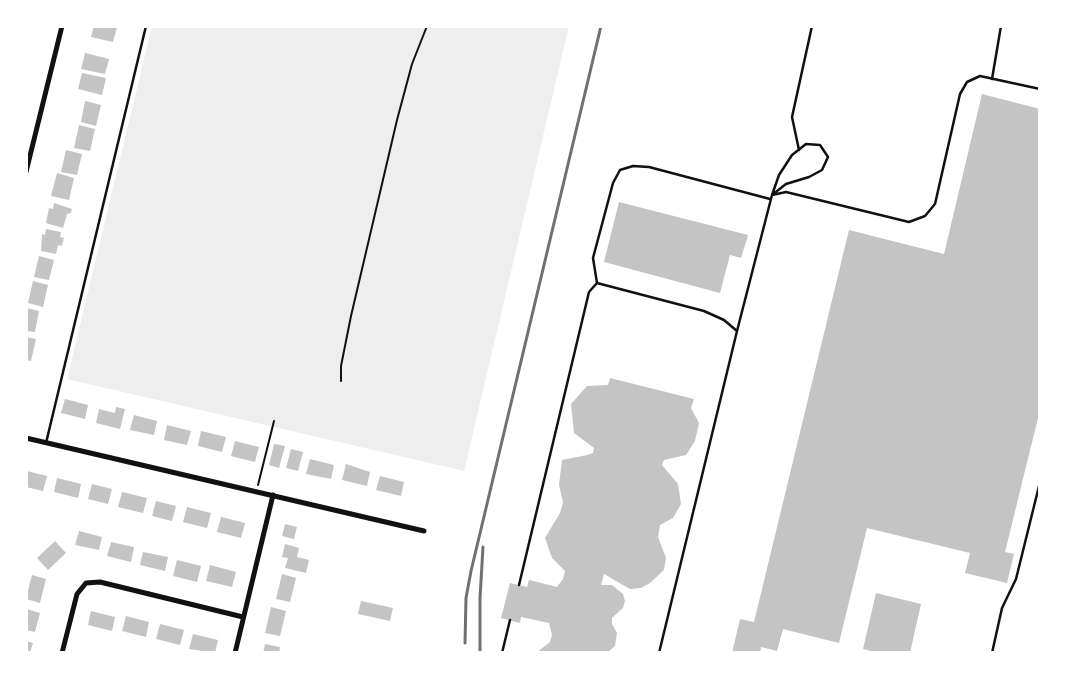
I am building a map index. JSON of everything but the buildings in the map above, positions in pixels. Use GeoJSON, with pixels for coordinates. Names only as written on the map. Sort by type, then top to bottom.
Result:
{"type":"FeatureCollection","features":[{"type":"Feature","properties":{"kind":"street"},"geometry":{"type":"LineString","coordinates":[[26,172],[62,26]]}},
{"type":"Feature","properties":{"kind":"street"},"geometry":{"type":"LineString","coordinates":[[26,438],[424,531]]}},
{"type":"Feature","properties":{"kind":"street"},"geometry":{"type":"LineString","coordinates":[[235,653],[273,496]]}},
{"type":"Feature","properties":{"kind":"street"},"geometry":{"type":"LineString","coordinates":[[62,653],[77,594],[86,583],[100,582],[243,617]]}},
{"type":"Feature","properties":{"kind":"lane"},"geometry":{"type":"LineString","coordinates":[[46,443],[146,26]]}},
{"type":"Feature","properties":{"kind":"lane"},"geometry":{"type":"LineString","coordinates":[[798,150],[792,117],[812,26]]}},
{"type":"Feature","properties":{"kind":"lane"},"geometry":{"type":"LineString","coordinates":[[992,79],[1001,26]]}},
{"type":"Feature","properties":{"kind":"lane"},"geometry":{"type":"LineString","coordinates":[[772,195],[786,192],[909,222],[925,216],[935,204],[960,94],[967,82],[980,76],[1040,89]]}},
{"type":"Feature","properties":{"kind":"lane"},"geometry":{"type":"LineString","coordinates":[[659,653],[770,199],[779,174],[792,155],[806,144],[820,145],[828,157],[822,170],[809,177],[786,184],[772,195]]}},
{"type":"Feature","properties":{"kind":"lane"},"geometry":{"type":"LineString","coordinates":[[519,585],[589,292],[597,282],[593,258],[613,183],[620,170],[632,166],[649,167],[770,199]]}},
{"type":"Feature","properties":{"kind":"lane"},"geometry":{"type":"LineString","coordinates":[[597,282],[704,311],[724,320],[737,331]]}},
{"type":"Feature","properties":{"kind":"lane"},"geometry":{"type":"LineString","coordinates":[[992,653],[1002,608],[1016,579],[1040,482]]}},
{"type":"Feature","properties":{"kind":"lane"},"geometry":{"type":"LineString","coordinates":[[502,653],[510,620]]}},
{"type":"Feature","properties":{"kind":"path"},"geometry":{"type":"LineString","coordinates":[[341,381],[341,366],[397,120],[412,64],[428,26]]}},
{"type":"Feature","properties":{"kind":"path"},"geometry":{"type":"LineString","coordinates":[[256,492],[274,421]]}},
{"type":"Feature","properties":{"kind":"shaded area"},"geometry":{"type":"Polygon","coordinates":[[[152,26],[569,26],[464,471],[67,379],[152,26]]]}},
{"type":"Feature","properties":{"kind":"railway"},"geometry":{"type":"LineString","coordinates":[[465,643],[466,598],[471,571],[601,26]]}},
{"type":"Feature","properties":{"kind":"railway"},"geometry":{"type":"LineString","coordinates":[[480,653],[480,598],[483,547]]}}]}
